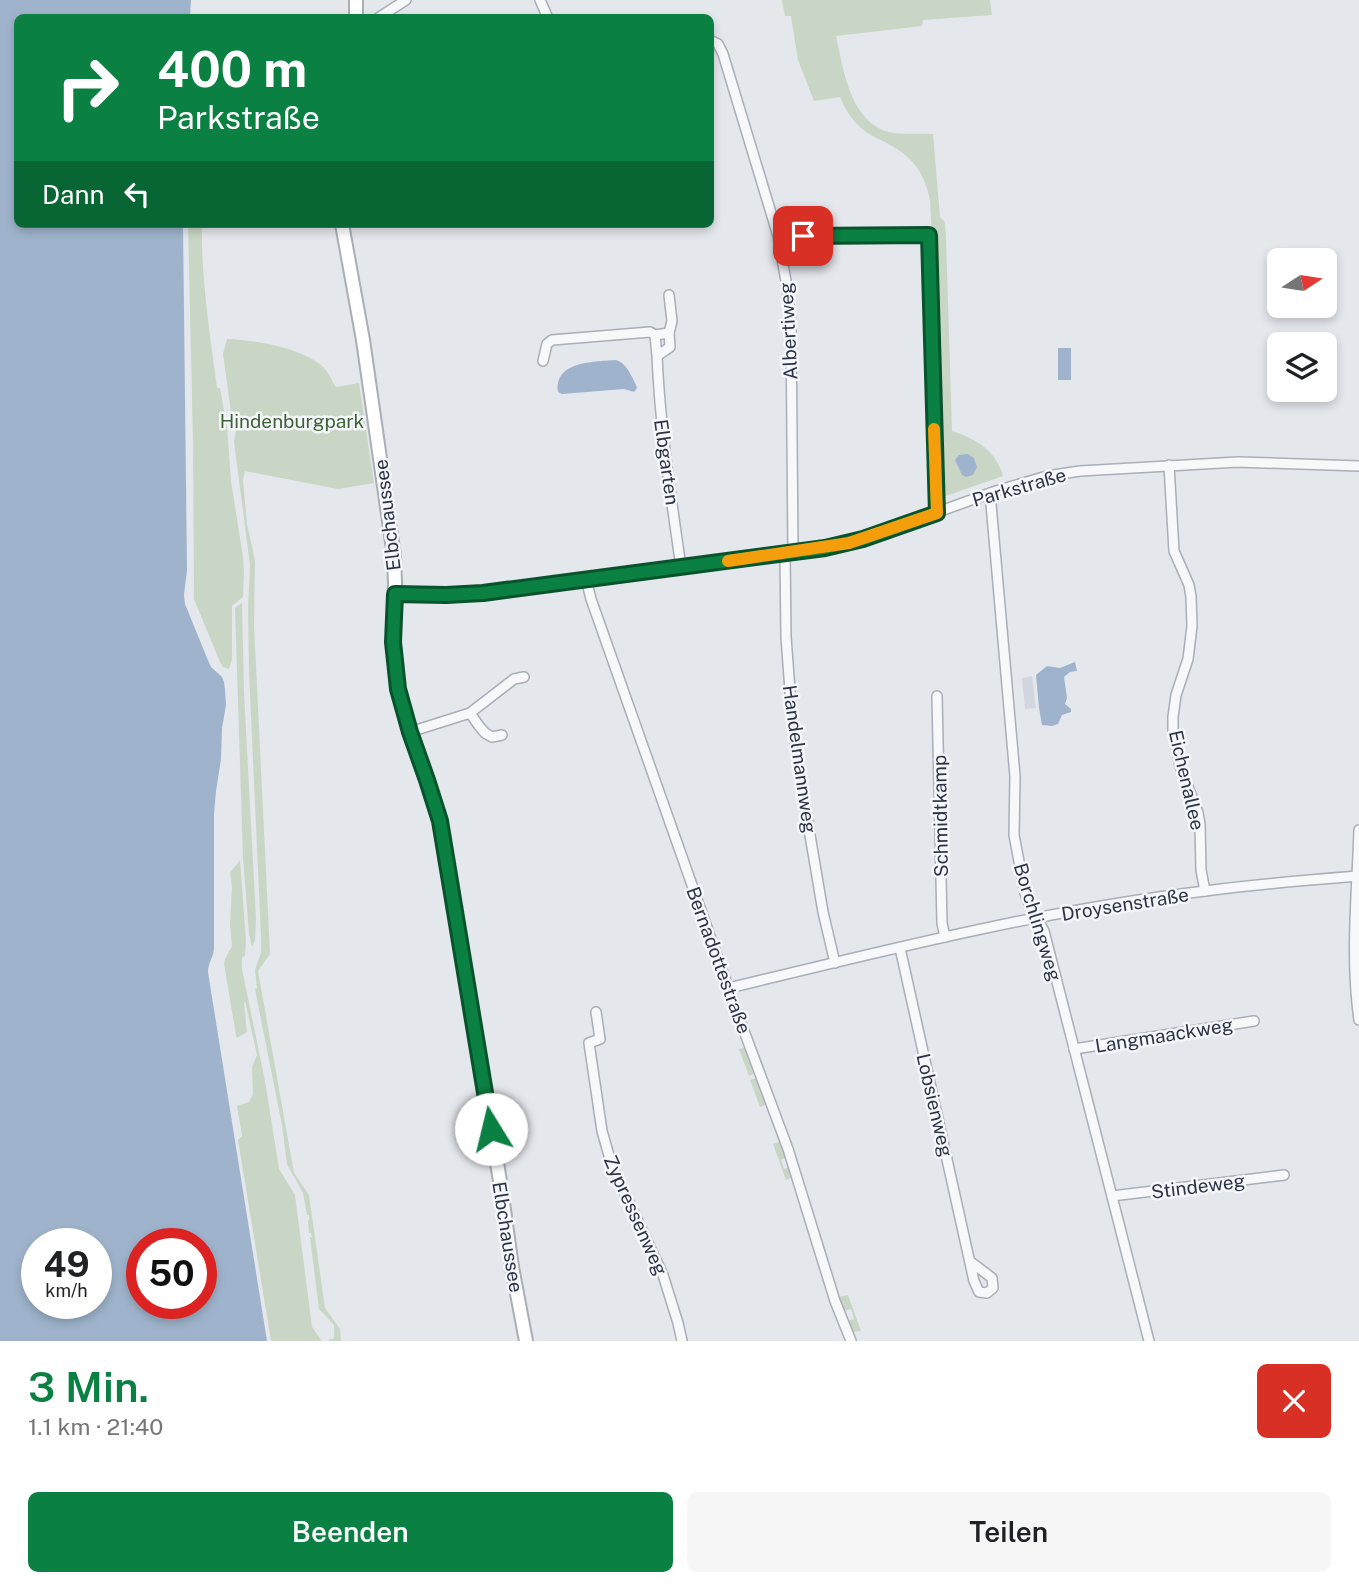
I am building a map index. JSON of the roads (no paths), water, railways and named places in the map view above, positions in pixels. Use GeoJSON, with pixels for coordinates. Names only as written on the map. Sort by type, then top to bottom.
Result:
{"type":"FeatureCollection","features":[{"type":"Feature","properties":{"kind":"main road","name":"Elbchaussee"},"geometry":{"type":"LineString","coordinates":[[343,228],[363,340],[394,556],[393,630],[398,689],[440,821],[526,1341]]}},
{"type":"Feature","properties":{"kind":"street"},"geometry":{"type":"LineString","coordinates":[[383,14],[406,0]]}},
{"type":"Feature","properties":{"kind":"street","name":"Albertiweg"},"geometry":{"type":"LineString","coordinates":[[714,42],[723,54],[778,236],[791,322],[789,553]]}},
{"type":"Feature","properties":{"kind":"street"},"geometry":{"type":"LineString","coordinates":[[778,236],[929,235],[937,513]]}},
{"type":"Feature","properties":{"kind":"street"},"geometry":{"type":"LineString","coordinates":[[657,356],[670,347],[672,321],[669,295]]}},
{"type":"Feature","properties":{"kind":"street"},"geometry":{"type":"LineString","coordinates":[[543,361],[547,344],[552,340],[650,332],[655,335],[669,333]]}},
{"type":"Feature","properties":{"kind":"street","name":"Elbgarten"},"geometry":{"type":"LineString","coordinates":[[655,335],[659,400],[681,567]]}},
{"type":"Feature","properties":{"kind":"street","name":"Parkstraße"},"geometry":{"type":"LineString","coordinates":[[395,594],[460,595],[825,548],[863,539],[990,493],[1047,476],[1080,471],[1238,462],[1359,466]]}},
{"type":"Feature","properties":{"kind":"street","name":"Eichenallee"},"geometry":{"type":"LineString","coordinates":[[1169,465],[1174,551],[1189,585],[1192,626],[1188,659],[1174,706],[1173,731],[1180,766],[1198,813],[1201,870],[1205,891]]}},
{"type":"Feature","properties":{"kind":"street","name":"Borchlingweg"},"geometry":{"type":"LineString","coordinates":[[990,493],[1015,776],[1014,835],[1025,893],[1044,931],[1149,1341]]}},
{"type":"Feature","properties":{"kind":"street","name":"Handelmannweg"},"geometry":{"type":"LineString","coordinates":[[789,553],[786,637],[790,704],[823,912],[835,963]]}},
{"type":"Feature","properties":{"kind":"street","name":"Bernadottestraße"},"geometry":{"type":"LineString","coordinates":[[586,579],[788,1149],[835,1301],[851,1341]]}},
{"type":"Feature","properties":{"kind":"street"},"geometry":{"type":"LineString","coordinates":[[410,732],[470,713],[514,679],[524,677]]}},
{"type":"Feature","properties":{"kind":"street","name":"Schmidtkamp"},"geometry":{"type":"LineString","coordinates":[[937,696],[942,923],[945,937]]}},
{"type":"Feature","properties":{"kind":"street"},"geometry":{"type":"LineString","coordinates":[[470,713],[485,733],[492,737],[502,735]]}},
{"type":"Feature","properties":{"kind":"street"},"geometry":{"type":"LineString","coordinates":[[1359,830],[1354,937],[1359,1020]]}},
{"type":"Feature","properties":{"kind":"street","name":"Droysenstraße"},"geometry":{"type":"LineString","coordinates":[[729,988],[1038,918],[1205,891],[1358,876]]}},
{"type":"Feature","properties":{"kind":"street","name":"Lobsienweg"},"geometry":{"type":"LineString","coordinates":[[900,948],[971,1262]]}},
{"type":"Feature","properties":{"kind":"street","name":"Zypressenweg"},"geometry":{"type":"LineString","coordinates":[[596,1012],[600,1039],[589,1044],[602,1131],[612,1166],[663,1275],[682,1341]]}},
{"type":"Feature","properties":{"kind":"street","name":"Langmaackweg"},"geometry":{"type":"LineString","coordinates":[[1074,1049],[1254,1021]]}},
{"type":"Feature","properties":{"kind":"street","name":"Stindeweg"},"geometry":{"type":"LineString","coordinates":[[1112,1196],[1284,1175]]}},
{"type":"Feature","properties":{"kind":"water"},"geometry":{"type":"Polygon","coordinates":[[[0,0],[191,0],[190,14],[14,14],[14,228],[183,228],[187,570],[184,595],[185,604],[211,667],[224,682],[226,705],[214,814],[214,949],[208,972],[267,1341],[0,1341],[0,0]]]}},
{"type":"Feature","properties":{"kind":"water"},"geometry":{"type":"Polygon","coordinates":[[[1058,348],[1071,348],[1071,380],[1058,380],[1058,348]]]}},
{"type":"Feature","properties":{"kind":"water"},"geometry":{"type":"Polygon","coordinates":[[[615,360],[622,363],[630,373],[637,388],[634,392],[624,389],[562,394],[558,392],[558,382],[568,369],[586,363],[615,360]]]}},
{"type":"Feature","properties":{"kind":"water"},"geometry":{"type":"Polygon","coordinates":[[[968,454],[974,458],[977,467],[973,475],[966,477],[962,475],[955,460],[959,455],[968,454]]]}},
{"type":"Feature","properties":{"kind":"water"},"geometry":{"type":"Polygon","coordinates":[[[1075,662],[1077,671],[1064,677],[1067,698],[1065,704],[1071,712],[1062,715],[1058,724],[1042,725],[1036,675],[1047,666],[1060,668],[1075,662]]]}},
{"type":"Feature","properties":{"kind":"park label","name":"Hindenburgpark"},"geometry":{"type":"Point","coordinates":[292,421]}}]}
